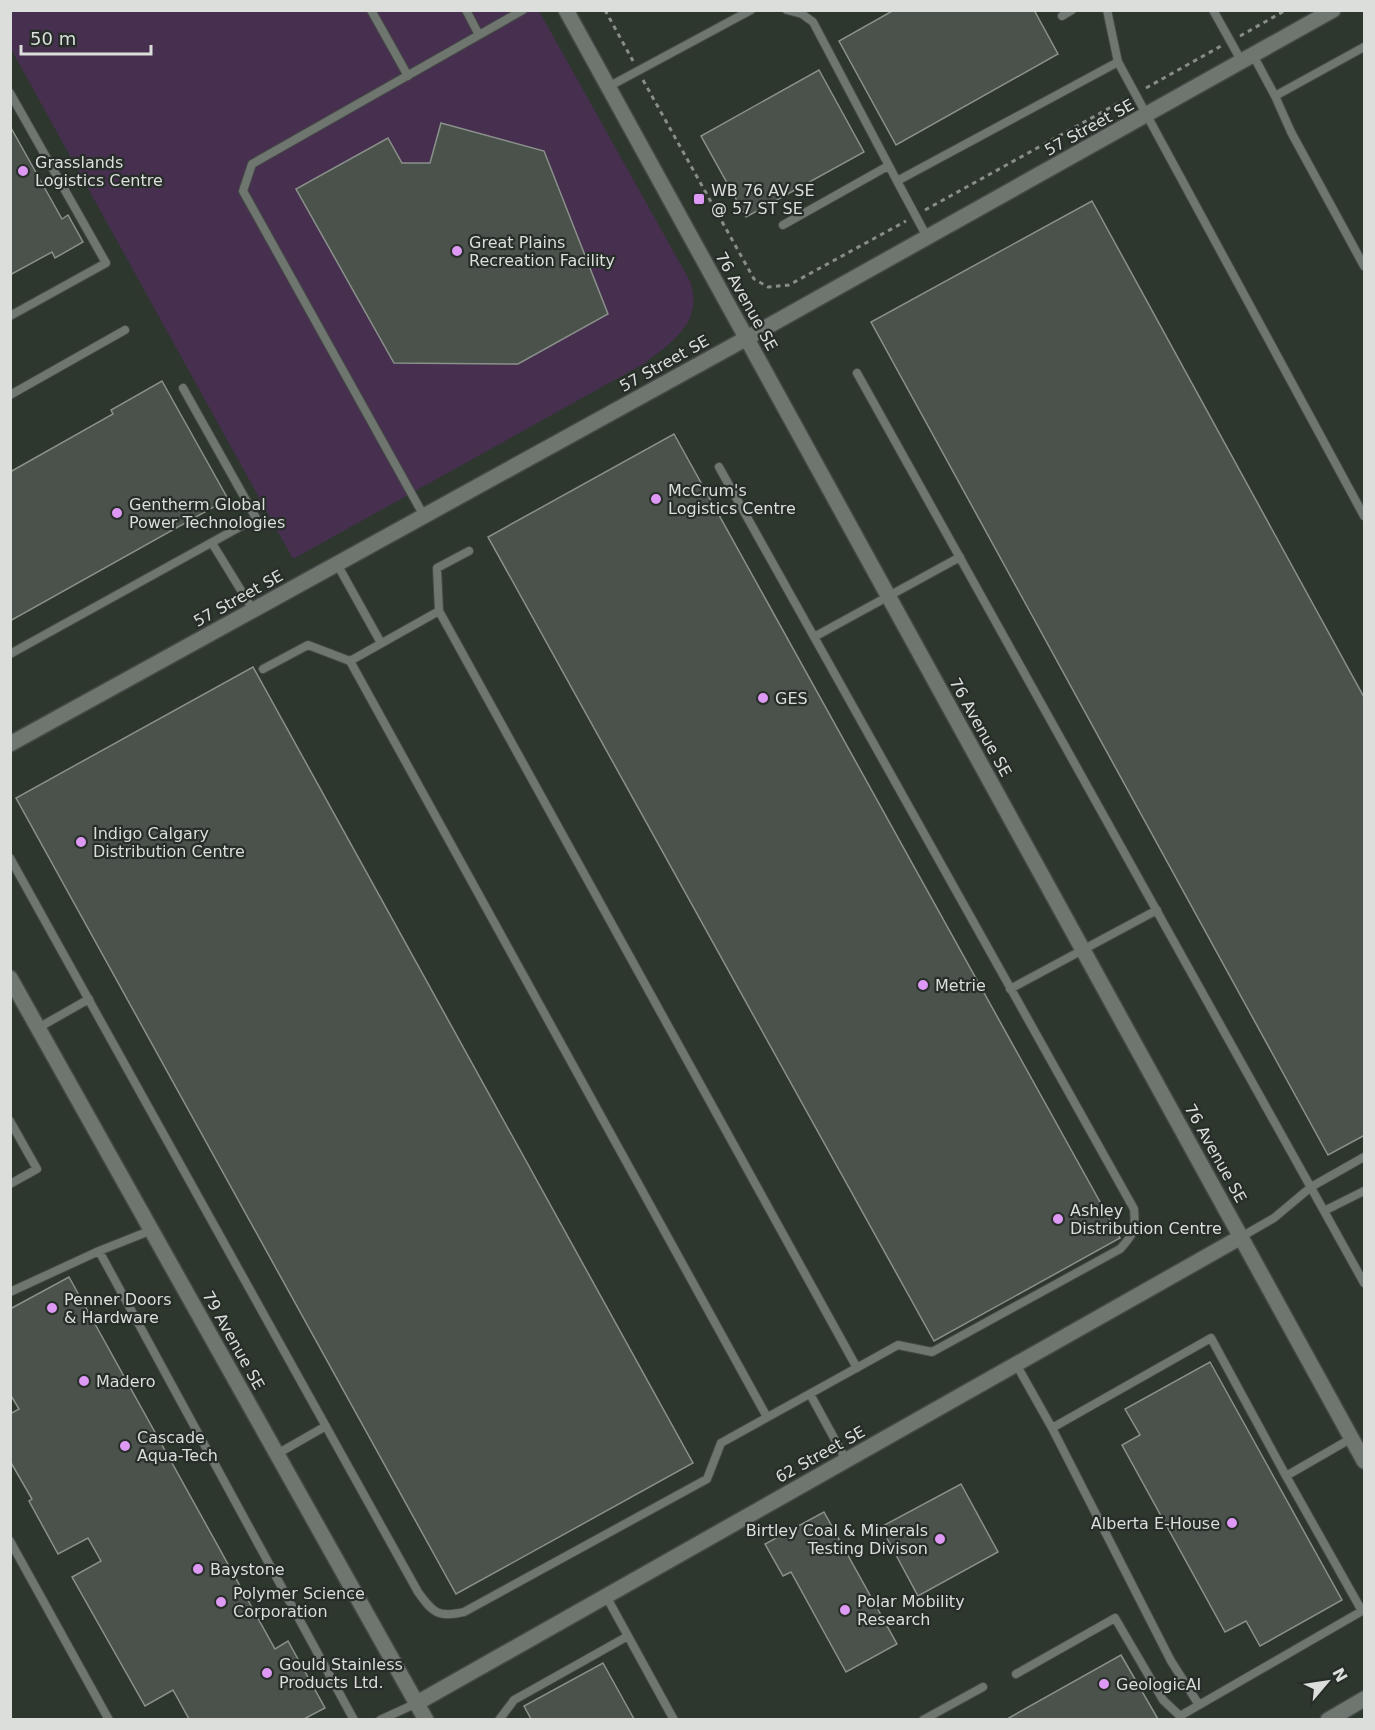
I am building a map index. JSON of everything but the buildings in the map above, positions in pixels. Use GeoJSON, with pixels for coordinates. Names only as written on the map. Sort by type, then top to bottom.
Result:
{"type":"FeatureCollection","features":[{"type":"Feature","properties":{"kind":"street","name":"76 Avenue SE"},"geometry":{"type":"LineString","coordinates":[[566,10],[1365,1461]]}},
{"type":"Feature","properties":{"kind":"street","name":"57 Street SE"},"geometry":{"type":"LineString","coordinates":[[14,740],[747,338],[1334,10]]}},
{"type":"Feature","properties":{"kind":"street","name":"79 Avenue SE"},"geometry":{"type":"LineString","coordinates":[[10,978],[426,1719]]}},
{"type":"Feature","properties":{"kind":"street","name":"62 Street SE"},"geometry":{"type":"LineString","coordinates":[[417,1703],[1241,1236]]}},
{"type":"Feature","properties":{"kind":"street"},"geometry":{"type":"LineString","coordinates":[[1328,1719],[1365,1699]]}},
{"type":"Feature","properties":{"kind":"lane"},"geometry":{"type":"LineString","coordinates":[[371,10],[408,76]]}},
{"type":"Feature","properties":{"kind":"lane"},"geometry":{"type":"LineString","coordinates":[[465,10],[479,35]]}},
{"type":"Feature","properties":{"kind":"lane"},"geometry":{"type":"LineString","coordinates":[[423,516],[243,191],[252,164],[524,10]]}},
{"type":"Feature","properties":{"kind":"lane"},"geometry":{"type":"LineString","coordinates":[[608,87],[751,10]]}},
{"type":"Feature","properties":{"kind":"lane"},"geometry":{"type":"LineString","coordinates":[[787,10],[802,14],[813,22],[927,237]]}},
{"type":"Feature","properties":{"kind":"lane"},"geometry":{"type":"LineString","coordinates":[[813,10],[813,22]]}},
{"type":"Feature","properties":{"kind":"lane"},"geometry":{"type":"LineString","coordinates":[[1062,16],[1072,10]]}},
{"type":"Feature","properties":{"kind":"lane"},"geometry":{"type":"LineString","coordinates":[[1107,10],[1118,62],[1365,516]]}},
{"type":"Feature","properties":{"kind":"lane"},"geometry":{"type":"LineString","coordinates":[[1213,10],[1231,41],[1248,58],[1275,96],[1291,132],[1365,266]]}},
{"type":"Feature","properties":{"kind":"lane"},"geometry":{"type":"LineString","coordinates":[[1275,96],[1365,47]]}},
{"type":"Feature","properties":{"kind":"lane"},"geometry":{"type":"LineString","coordinates":[[897,181],[1118,62]]}},
{"type":"Feature","properties":{"kind":"lane"},"geometry":{"type":"LineString","coordinates":[[10,93],[105,263],[10,316]]}},
{"type":"Feature","properties":{"kind":"lane"},"geometry":{"type":"LineString","coordinates":[[783,225],[888,166]]}},
{"type":"Feature","properties":{"kind":"lane"},"geometry":{"type":"LineString","coordinates":[[10,395],[125,330]]}},
{"type":"Feature","properties":{"kind":"lane"},"geometry":{"type":"LineString","coordinates":[[857,373],[1365,1283]]}},
{"type":"Feature","properties":{"kind":"lane"},"geometry":{"type":"LineString","coordinates":[[10,654],[256,518],[183,388]]}},
{"type":"Feature","properties":{"kind":"lane"},"geometry":{"type":"LineString","coordinates":[[10,858],[418,1592],[431,1609],[446,1616],[464,1612],[707,1479],[721,1443],[898,1345],[932,1352],[1120,1249],[1132,1236],[1136,1224],[1134,1209],[719,467]]}},
{"type":"Feature","properties":{"kind":"lane"},"geometry":{"type":"LineString","coordinates":[[212,543],[253,610]]}},
{"type":"Feature","properties":{"kind":"lane"},"geometry":{"type":"LineString","coordinates":[[469,551],[437,568],[439,611],[857,1368]]}},
{"type":"Feature","properties":{"kind":"lane"},"geometry":{"type":"LineString","coordinates":[[814,637],[960,557]]}},
{"type":"Feature","properties":{"kind":"lane"},"geometry":{"type":"LineString","coordinates":[[337,564],[381,643]]}},
{"type":"Feature","properties":{"kind":"lane"},"geometry":{"type":"LineString","coordinates":[[350,661],[439,611]]}},
{"type":"Feature","properties":{"kind":"lane"},"geometry":{"type":"LineString","coordinates":[[263,669],[308,645],[350,661],[767,1417]]}},
{"type":"Feature","properties":{"kind":"lane"},"geometry":{"type":"LineString","coordinates":[[1010,989],[1157,910]]}},
{"type":"Feature","properties":{"kind":"lane"},"geometry":{"type":"LineString","coordinates":[[38,1028],[89,999]]}},
{"type":"Feature","properties":{"kind":"lane"},"geometry":{"type":"LineString","coordinates":[[10,1121],[37,1169],[10,1184]]}},
{"type":"Feature","properties":{"kind":"lane"},"geometry":{"type":"LineString","coordinates":[[1241,1236],[1274,1218],[1311,1187],[1365,1157]]}},
{"type":"Feature","properties":{"kind":"lane"},"geometry":{"type":"LineString","coordinates":[[1324,1211],[1365,1191]]}},
{"type":"Feature","properties":{"kind":"lane"},"geometry":{"type":"LineString","coordinates":[[10,1292],[99,1251],[152,1230]]}},
{"type":"Feature","properties":{"kind":"lane"},"geometry":{"type":"LineString","coordinates":[[99,1251],[354,1719]]}},
{"type":"Feature","properties":{"kind":"lane"},"geometry":{"type":"LineString","coordinates":[[1016,1674],[1115,1618],[1163,1700],[1180,1718],[1362,1611],[1211,1338],[1052,1428]]}},
{"type":"Feature","properties":{"kind":"lane"},"geometry":{"type":"LineString","coordinates":[[1016,1364],[1052,1428],[1171,1661],[1199,1705]]}},
{"type":"Feature","properties":{"kind":"lane"},"geometry":{"type":"LineString","coordinates":[[810,1394],[846,1460]]}},
{"type":"Feature","properties":{"kind":"lane"},"geometry":{"type":"LineString","coordinates":[[278,1454],[326,1426]]}},
{"type":"Feature","properties":{"kind":"lane"},"geometry":{"type":"LineString","coordinates":[[1286,1476],[1352,1438]]}},
{"type":"Feature","properties":{"kind":"lane"},"geometry":{"type":"LineString","coordinates":[[10,1541],[109,1719]]}},
{"type":"Feature","properties":{"kind":"lane"},"geometry":{"type":"LineString","coordinates":[[606,1596],[674,1719]]}},
{"type":"Feature","properties":{"kind":"lane"},"geometry":{"type":"LineString","coordinates":[[499,1719],[514,1700],[628,1636]]}},
{"type":"Feature","properties":{"kind":"lane"},"geometry":{"type":"LineString","coordinates":[[923,1719],[983,1687]]}},
{"type":"Feature","properties":{"kind":"lane"},"geometry":{"type":"LineString","coordinates":[[380,1719],[417,1703]]}},
{"type":"Feature","properties":{"kind":"path"},"geometry":{"type":"LineString","coordinates":[[605,10],[754,279],[768,287],[789,285],[1286,10]]}},
{"type":"Feature","properties":{"kind":"shaded area"},"geometry":{"type":"Polygon","coordinates":[[[10,11],[539,11],[691,283],[694,301],[691,316],[675,339],[645,363],[293,559],[11,49],[10,11]]]}},
{"type":"Feature","properties":{"kind":"shaded area"},"geometry":{"type":"Polygon","coordinates":[[[11,11],[1364,11],[1364,1719],[11,1720],[11,11]]]}},
{"type":"Feature","properties":{"kind":"place","name":"Grasslands Logistics Centre"},"geometry":{"type":"Point","coordinates":[23,171]}},
{"type":"Feature","properties":{"kind":"place","name":"WB 76 AV SE @ 57 ST SE"},"geometry":{"type":"Point","coordinates":[699,199]}},
{"type":"Feature","properties":{"kind":"place","name":"Great Plains Recreation Facility"},"geometry":{"type":"Point","coordinates":[457,251]}},
{"type":"Feature","properties":{"kind":"place","name":"McCrum's Logistics Centre"},"geometry":{"type":"Point","coordinates":[656,499]}},
{"type":"Feature","properties":{"kind":"place","name":"Gentherm Global Power Technologies"},"geometry":{"type":"Point","coordinates":[117,513]}},
{"type":"Feature","properties":{"kind":"place","name":"GES"},"geometry":{"type":"Point","coordinates":[763,698]}},
{"type":"Feature","properties":{"kind":"place","name":"Indigo Calgary Distribution Centre"},"geometry":{"type":"Point","coordinates":[81,842]}},
{"type":"Feature","properties":{"kind":"place","name":"Metrie"},"geometry":{"type":"Point","coordinates":[923,985]}},
{"type":"Feature","properties":{"kind":"place","name":"Ashley Distribution Centre"},"geometry":{"type":"Point","coordinates":[1058,1219]}},
{"type":"Feature","properties":{"kind":"place","name":"Penner Doors & Hardware"},"geometry":{"type":"Point","coordinates":[52,1308]}},
{"type":"Feature","properties":{"kind":"place","name":"Madero"},"geometry":{"type":"Point","coordinates":[84,1381]}},
{"type":"Feature","properties":{"kind":"place","name":"Cascade Aqua-Tech"},"geometry":{"type":"Point","coordinates":[125,1446]}},
{"type":"Feature","properties":{"kind":"place","name":"Alberta E-House"},"geometry":{"type":"Point","coordinates":[1232,1523]}},
{"type":"Feature","properties":{"kind":"place","name":"Birtley Coal & Minerals Testing Divison"},"geometry":{"type":"Point","coordinates":[940,1539]}},
{"type":"Feature","properties":{"kind":"place","name":"Baystone"},"geometry":{"type":"Point","coordinates":[198,1569]}},
{"type":"Feature","properties":{"kind":"place","name":"Polymer Science Corporation"},"geometry":{"type":"Point","coordinates":[221,1602]}},
{"type":"Feature","properties":{"kind":"place","name":"Polar Mobility Research"},"geometry":{"type":"Point","coordinates":[845,1610]}},
{"type":"Feature","properties":{"kind":"place","name":"Gould Stainless Products Ltd."},"geometry":{"type":"Point","coordinates":[267,1673]}},
{"type":"Feature","properties":{"kind":"place","name":"GeologicAI"},"geometry":{"type":"Point","coordinates":[1104,1684]}}]}
